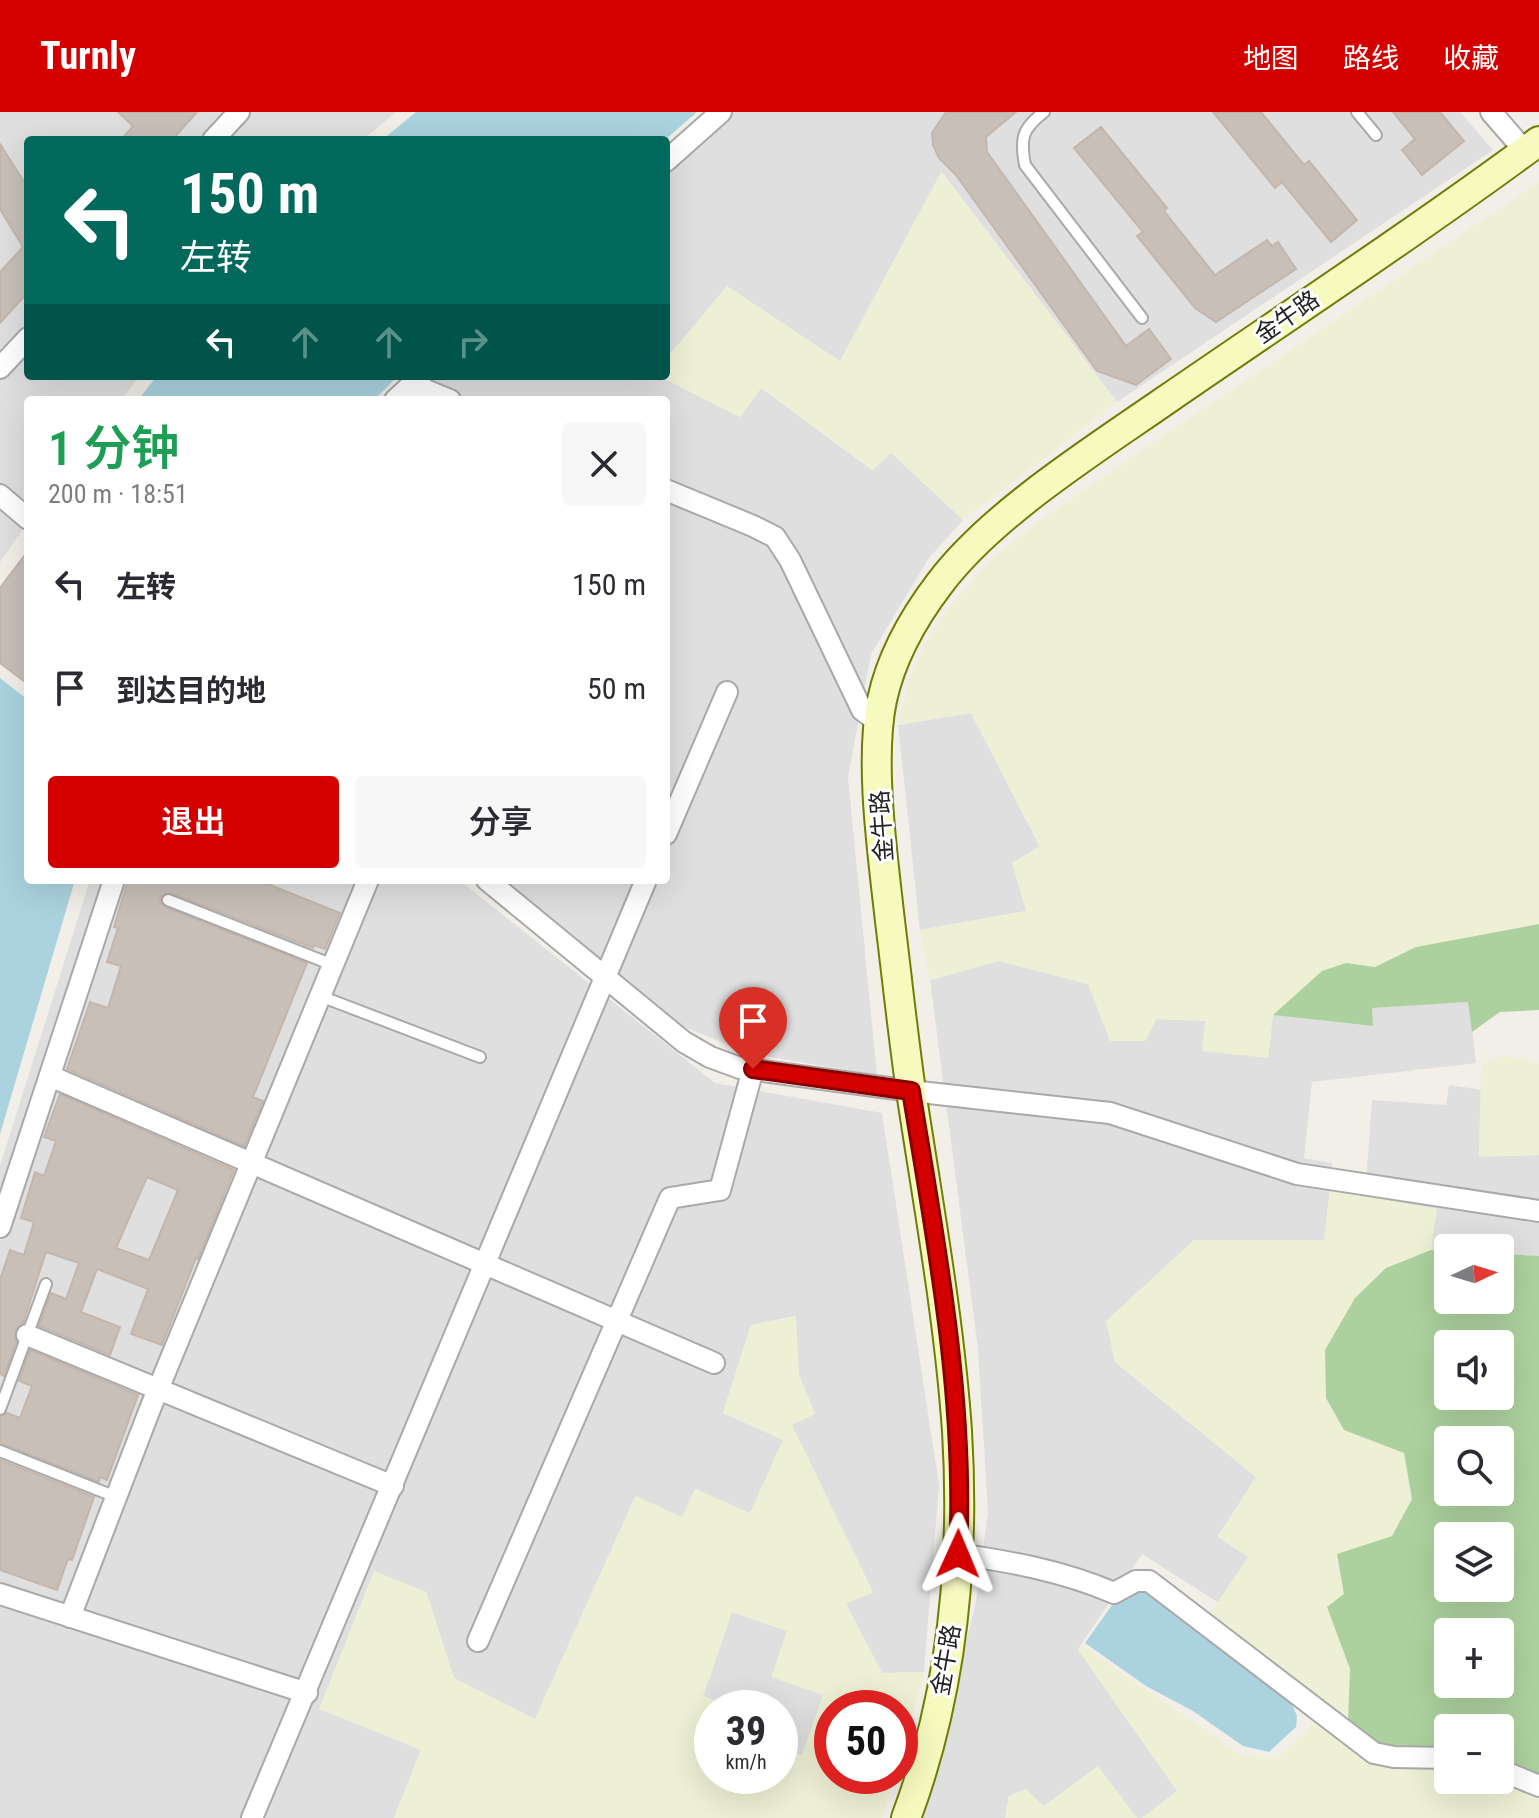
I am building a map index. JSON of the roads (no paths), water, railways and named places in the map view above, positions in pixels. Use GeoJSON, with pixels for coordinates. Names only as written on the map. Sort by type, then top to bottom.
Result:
{"type":"FeatureCollection","features":[{"type":"Feature","properties":{"kind":"main road","name":"金牛路"},"geometry":{"type":"LineString","coordinates":[[906,1818],[925,1758],[948,1659],[956,1601],[957,1445],[949,1344],[911,1091],[886,891],[879,794],[879,723],[889,675],[921,610],[943,579],[995,527],[1052,481],[1532,146]]}},
{"type":"Feature","properties":{"kind":"street"},"geometry":{"type":"LineString","coordinates":[[217,136],[239,112]]}},
{"type":"Feature","properties":{"kind":"street"},"geometry":{"type":"LineString","coordinates":[[670,157],[721,112]]}},
{"type":"Feature","properties":{"kind":"street"},"geometry":{"type":"LineString","coordinates":[[1491,112],[1532,146]]}},
{"type":"Feature","properties":{"kind":"street"},"geometry":{"type":"LineString","coordinates":[[0,368],[24,342]]}},
{"type":"Feature","properties":{"kind":"street"},"geometry":{"type":"LineString","coordinates":[[399,396],[416,380],[443,396]]}},
{"type":"Feature","properties":{"kind":"street"},"geometry":{"type":"LineString","coordinates":[[670,492],[775,537],[790,560],[862,710],[879,723]]}},
{"type":"Feature","properties":{"kind":"street"},"geometry":{"type":"LineString","coordinates":[[0,495],[23,515]]}},
{"type":"Feature","properties":{"kind":"street"},"geometry":{"type":"LineString","coordinates":[[670,825],[727,692]]}},
{"type":"Feature","properties":{"kind":"street"},"geometry":{"type":"LineString","coordinates":[[0,1227],[113,884]]}},
{"type":"Feature","properties":{"kind":"street"},"geometry":{"type":"LineString","coordinates":[[70,1617],[159,1389],[366,884]]}},
{"type":"Feature","properties":{"kind":"street"},"geometry":{"type":"LineString","coordinates":[[492,884],[684,1042],[710,1057],[740,1068],[1110,1113],[1297,1174],[1539,1211]]}},
{"type":"Feature","properties":{"kind":"street"},"geometry":{"type":"LineString","coordinates":[[252,1818],[644,884]]}},
{"type":"Feature","properties":{"kind":"street"},"geometry":{"type":"LineString","coordinates":[[478,1641],[670,1198],[720,1190],[753,1069]]}},
{"type":"Feature","properties":{"kind":"street"},"geometry":{"type":"LineString","coordinates":[[50,1076],[714,1363]]}},
{"type":"Feature","properties":{"kind":"street"},"geometry":{"type":"LineString","coordinates":[[27,1335],[393,1486]]}},
{"type":"Feature","properties":{"kind":"street"},"geometry":{"type":"LineString","coordinates":[[958,1554],[1078,1577],[1114,1593],[1136,1581],[1149,1581],[1374,1753],[1394,1757],[1434,1758]]}},
{"type":"Feature","properties":{"kind":"street"},"geometry":{"type":"LineString","coordinates":[[0,1594],[307,1693]]}},
{"type":"Feature","properties":{"kind":"street"},"geometry":{"type":"LineString","coordinates":[[1514,1776],[1539,1786]]}},
{"type":"Feature","properties":{"kind":"lane"},"geometry":{"type":"LineString","coordinates":[[1044,112],[1024,133],[1025,165],[1142,318]]}},
{"type":"Feature","properties":{"kind":"lane"},"geometry":{"type":"LineString","coordinates":[[1357,112],[1376,135]]}},
{"type":"Feature","properties":{"kind":"lane"},"geometry":{"type":"LineString","coordinates":[[168,900],[333,965]]}},
{"type":"Feature","properties":{"kind":"lane"},"geometry":{"type":"LineString","coordinates":[[320,996],[480,1057]]}},
{"type":"Feature","properties":{"kind":"lane"},"geometry":{"type":"LineString","coordinates":[[0,1409],[46,1284]]}},
{"type":"Feature","properties":{"kind":"lane"},"geometry":{"type":"LineString","coordinates":[[0,1451],[116,1497]]}},
{"type":"Feature","properties":{"kind":"water"},"geometry":{"type":"Polygon","coordinates":[[[416,112],[697,112],[670,136],[387,136],[416,112]]]}},
{"type":"Feature","properties":{"kind":"water"},"geometry":{"type":"Polygon","coordinates":[[[154,380],[394,380],[378,396],[141,396],[154,380]]]}},
{"type":"Feature","properties":{"kind":"water"},"geometry":{"type":"Polygon","coordinates":[[[0,678],[24,697],[24,884],[74,884],[0,1134],[0,678]]]}},
{"type":"Feature","properties":{"kind":"water"},"geometry":{"type":"Polygon","coordinates":[[[1146,1588],[1290,1700],[1297,1716],[1296,1727],[1269,1752],[1243,1746],[1193,1711],[1146,1686],[1085,1643],[1120,1594],[1146,1588]]]}}]}
